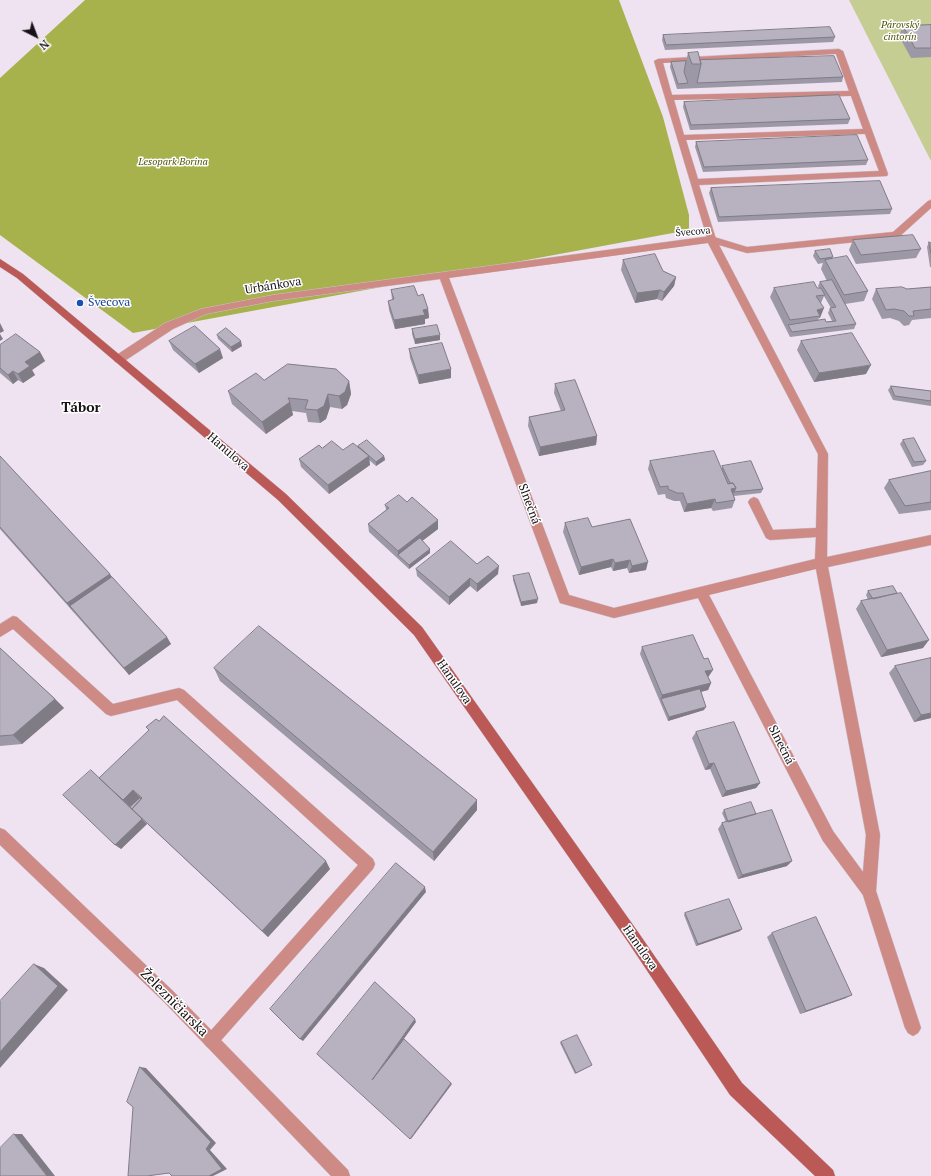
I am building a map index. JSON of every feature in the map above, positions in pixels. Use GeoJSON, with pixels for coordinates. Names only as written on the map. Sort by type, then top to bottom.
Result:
{"type":"FeatureCollection","features":[{"type":"Feature","properties":{"kind":"street","name":"Slnečná"},"geometry":{"type":"LineString","coordinates":[[854,93],[839,51],[658,61],[711,239],[823,454],[821,563],[873,835],[869,891]]}},
{"type":"Feature","properties":{"kind":"street"},"geometry":{"type":"LineString","coordinates":[[669,98],[854,93],[884,174],[694,182]]}},
{"type":"Feature","properties":{"kind":"street"},"geometry":{"type":"LineString","coordinates":[[681,138],[868,131]]}},
{"type":"Feature","properties":{"kind":"street","name":"Švecova"},"geometry":{"type":"LineString","coordinates":[[444,276],[711,239],[747,250],[896,235],[931,203]]}},
{"type":"Feature","properties":{"kind":"street","name":"Hanulova"},"geometry":{"type":"LineString","coordinates":[[0,262],[20,276],[282,497],[418,631],[628,930],[736,1089],[827,1176]]}},
{"type":"Feature","properties":{"kind":"street","name":"Slnečná"},"geometry":{"type":"LineString","coordinates":[[444,276],[564,600],[614,613],[702,593],[821,563],[931,540]]}},
{"type":"Feature","properties":{"kind":"street","name":"Urbánkova"},"geometry":{"type":"LineString","coordinates":[[119,359],[169,326],[204,311],[273,298],[444,276]]}},
{"type":"Feature","properties":{"kind":"street"},"geometry":{"type":"LineString","coordinates":[[754,502],[770,535],[822,532]]}},
{"type":"Feature","properties":{"kind":"street","name":"Slnečná"},"geometry":{"type":"LineString","coordinates":[[702,593],[828,836],[869,891],[913,1028]]}},
{"type":"Feature","properties":{"kind":"street"},"geometry":{"type":"LineString","coordinates":[[0,632],[13,621],[111,710],[179,694],[368,864],[211,1041]]}},
{"type":"Feature","properties":{"kind":"street","name":"Železničiarska"},"geometry":{"type":"LineString","coordinates":[[0,835],[169,997],[342,1176]]}},
{"type":"Feature","properties":{"kind":"green space","name":"Lesopark Borina"},"geometry":{"type":"Polygon","coordinates":[[[85,0],[619,0],[663,117],[689,215],[689,230],[133,333],[0,235],[0,78],[85,0]]]}},
{"type":"Feature","properties":{"kind":"green space","name":"Párovský cintorín"},"geometry":{"type":"Polygon","coordinates":[[[849,0],[931,0],[931,161],[849,0]]]}},
{"type":"Feature","properties":{"kind":"building"},"geometry":{"type":"Polygon","coordinates":[[[931,25],[931,48],[915,48],[903,26],[931,25]]]}},
{"type":"Feature","properties":{"kind":"building"},"geometry":{"type":"Polygon","coordinates":[[[830,27],[835,37],[666,45],[663,35],[830,27]]]}},
{"type":"Feature","properties":{"kind":"building"},"geometry":{"type":"Polygon","coordinates":[[[698,52],[701,64],[692,64],[688,53],[698,52]]]}},
{"type":"Feature","properties":{"kind":"building"},"geometry":{"type":"Polygon","coordinates":[[[834,56],[843,77],[697,83],[701,64],[700,60],[834,56]]]}},
{"type":"Feature","properties":{"kind":"building"},"geometry":{"type":"Polygon","coordinates":[[[686,61],[684,72],[688,83],[678,84],[671,62],[686,61]]]}},
{"type":"Feature","properties":{"kind":"building"},"geometry":{"type":"Polygon","coordinates":[[[839,95],[850,119],[691,125],[684,102],[839,95]]]}},
{"type":"Feature","properties":{"kind":"building"},"geometry":{"type":"Polygon","coordinates":[[[857,135],[868,160],[704,167],[696,142],[857,135]]]}},
{"type":"Feature","properties":{"kind":"building"},"geometry":{"type":"Polygon","coordinates":[[[880,181],[892,209],[719,217],[711,188],[880,181]]]}},
{"type":"Feature","properties":{"kind":"building"},"geometry":{"type":"Polygon","coordinates":[[[913,235],[921,249],[861,255],[853,240],[913,235]]]}},
{"type":"Feature","properties":{"kind":"building"},"geometry":{"type":"Polygon","coordinates":[[[830,249],[833,257],[820,259],[815,251],[830,249]]]}},
{"type":"Feature","properties":{"kind":"building"},"geometry":{"type":"Polygon","coordinates":[[[655,254],[663,271],[676,277],[664,292],[660,290],[637,293],[623,260],[655,254]]]}},
{"type":"Feature","properties":{"kind":"building"},"geometry":{"type":"Polygon","coordinates":[[[847,256],[868,291],[844,295],[825,260],[847,256]]]}},
{"type":"Feature","properties":{"kind":"building"},"geometry":{"type":"Polygon","coordinates":[[[832,280],[856,324],[792,332],[788,325],[825,319],[826,322],[836,321],[830,308],[836,307],[820,282],[832,280]]]}},
{"type":"Feature","properties":{"kind":"building"},"geometry":{"type":"Polygon","coordinates":[[[814,282],[817,288],[821,288],[825,295],[816,296],[824,308],[817,310],[820,316],[790,320],[774,288],[814,282]]]}},
{"type":"Feature","properties":{"kind":"building"},"geometry":{"type":"Polygon","coordinates":[[[414,286],[418,296],[423,294],[428,309],[423,310],[425,315],[394,320],[388,301],[394,299],[391,290],[414,286]]]}},
{"type":"Feature","properties":{"kind":"building"},"geometry":{"type":"Polygon","coordinates":[[[902,287],[907,289],[931,287],[931,309],[913,311],[914,316],[909,316],[904,311],[894,309],[886,310],[876,289],[902,287]]]}},
{"type":"Feature","properties":{"kind":"building"},"geometry":{"type":"Polygon","coordinates":[[[437,325],[440,335],[415,339],[412,329],[437,325]]]}},
{"type":"Feature","properties":{"kind":"building"},"geometry":{"type":"Polygon","coordinates":[[[195,326],[220,349],[195,364],[169,341],[195,326]]]}},
{"type":"Feature","properties":{"kind":"building"},"geometry":{"type":"Polygon","coordinates":[[[226,328],[241,341],[231,347],[217,335],[226,328]]]}},
{"type":"Feature","properties":{"kind":"building"},"geometry":{"type":"Polygon","coordinates":[[[852,333],[871,365],[819,373],[801,341],[852,333]]]}},
{"type":"Feature","properties":{"kind":"building"},"geometry":{"type":"Polygon","coordinates":[[[16,334],[40,352],[25,362],[30,366],[18,374],[13,371],[8,375],[0,368],[0,345],[16,334]]]}},
{"type":"Feature","properties":{"kind":"building"},"geometry":{"type":"Polygon","coordinates":[[[442,343],[451,369],[418,375],[409,349],[442,343]]]}},
{"type":"Feature","properties":{"kind":"building"},"geometry":{"type":"Polygon","coordinates":[[[288,364],[336,369],[349,381],[345,392],[339,396],[328,394],[324,406],[317,410],[305,409],[308,400],[288,398],[290,402],[262,422],[228,391],[256,373],[264,380],[288,364]]]}},
{"type":"Feature","properties":{"kind":"building"},"geometry":{"type":"Polygon","coordinates":[[[575,380],[597,436],[540,447],[529,417],[565,410],[555,384],[575,380]]]}},
{"type":"Feature","properties":{"kind":"building"},"geometry":{"type":"Polygon","coordinates":[[[891,386],[931,391],[931,401],[895,396],[891,386]]]}},
{"type":"Feature","properties":{"kind":"building"},"geometry":{"type":"Polygon","coordinates":[[[914,438],[926,461],[914,462],[903,440],[914,438]]]}},
{"type":"Feature","properties":{"kind":"building"},"geometry":{"type":"Polygon","coordinates":[[[367,440],[384,456],[376,462],[358,446],[367,440]]]}},
{"type":"Feature","properties":{"kind":"building"},"geometry":{"type":"Polygon","coordinates":[[[332,441],[343,450],[353,443],[369,456],[328,485],[299,459],[319,445],[322,448],[332,441]]]}},
{"type":"Feature","properties":{"kind":"building"},"geometry":{"type":"Polygon","coordinates":[[[714,451],[728,484],[733,483],[736,488],[731,489],[735,500],[716,503],[715,499],[687,504],[683,493],[677,493],[668,489],[668,486],[660,487],[650,461],[714,451]]]}},
{"type":"Feature","properties":{"kind":"building"},"geometry":{"type":"Polygon","coordinates":[[[0,456],[110,574],[67,603],[0,527],[0,456]]]}},
{"type":"Feature","properties":{"kind":"building"},"geometry":{"type":"Polygon","coordinates":[[[751,461],[763,489],[734,492],[736,488],[733,483],[730,483],[722,466],[751,461]]]}},
{"type":"Feature","properties":{"kind":"building"},"geometry":{"type":"Polygon","coordinates":[[[931,471],[931,502],[905,506],[889,480],[931,471]]]}},
{"type":"Feature","properties":{"kind":"building"},"geometry":{"type":"Polygon","coordinates":[[[399,495],[407,502],[412,497],[438,520],[398,551],[368,524],[389,508],[385,505],[399,495]]]}},
{"type":"Feature","properties":{"kind":"building"},"geometry":{"type":"Polygon","coordinates":[[[588,518],[592,527],[630,519],[648,562],[632,566],[630,560],[615,563],[613,559],[581,567],[565,523],[588,518]]]}},
{"type":"Feature","properties":{"kind":"building"},"geometry":{"type":"Polygon","coordinates":[[[420,538],[430,549],[409,565],[398,555],[420,538]]]}},
{"type":"Feature","properties":{"kind":"building"},"geometry":{"type":"Polygon","coordinates":[[[451,541],[477,564],[488,556],[499,566],[477,584],[470,578],[449,597],[416,569],[451,541]]]}},
{"type":"Feature","properties":{"kind":"building"},"geometry":{"type":"Polygon","coordinates":[[[529,573],[538,599],[521,602],[513,576],[529,573]]]}},
{"type":"Feature","properties":{"kind":"building"},"geometry":{"type":"Polygon","coordinates":[[[112,577],[167,637],[124,668],[70,606],[112,577]]]}},
{"type":"Feature","properties":{"kind":"building"},"geometry":{"type":"Polygon","coordinates":[[[893,586],[897,593],[873,599],[868,591],[893,586]]]}},
{"type":"Feature","properties":{"kind":"building"},"geometry":{"type":"Polygon","coordinates":[[[901,593],[929,640],[887,650],[861,601],[901,593]]]}},
{"type":"Feature","properties":{"kind":"building"},"geometry":{"type":"Polygon","coordinates":[[[259,626],[477,800],[433,852],[214,668],[259,626]]]}},
{"type":"Feature","properties":{"kind":"building"},"geometry":{"type":"Polygon","coordinates":[[[693,635],[704,659],[708,658],[713,670],[705,671],[711,683],[662,695],[642,647],[693,635]]]}},
{"type":"Feature","properties":{"kind":"building"},"geometry":{"type":"Polygon","coordinates":[[[0,648],[55,699],[13,735],[0,736],[0,648]]]}},
{"type":"Feature","properties":{"kind":"building"},"geometry":{"type":"Polygon","coordinates":[[[931,658],[931,713],[921,715],[895,666],[931,658]]]}},
{"type":"Feature","properties":{"kind":"building"},"geometry":{"type":"Polygon","coordinates":[[[700,689],[706,707],[669,717],[661,699],[700,689]]]}},
{"type":"Feature","properties":{"kind":"building"},"geometry":{"type":"Polygon","coordinates":[[[164,716],[326,861],[262,931],[132,809],[142,798],[133,790],[123,800],[99,778],[149,730],[146,727],[156,719],[159,721],[164,716]]]}},
{"type":"Feature","properties":{"kind":"building"},"geometry":{"type":"Polygon","coordinates":[[[734,722],[760,783],[726,791],[714,763],[709,764],[696,732],[734,722]]]}},
{"type":"Feature","properties":{"kind":"building"},"geometry":{"type":"Polygon","coordinates":[[[91,770],[142,819],[115,845],[63,795],[91,770]]]}},
{"type":"Feature","properties":{"kind":"building"},"geometry":{"type":"Polygon","coordinates":[[[140,798],[141,799],[132,809],[130,807],[140,798]]]}},
{"type":"Feature","properties":{"kind":"building"},"geometry":{"type":"Polygon","coordinates":[[[751,802],[756,814],[728,822],[724,810],[751,802]]]}},
{"type":"Feature","properties":{"kind":"building"},"geometry":{"type":"Polygon","coordinates":[[[772,810],[792,861],[742,875],[722,823],[772,810]]]}},
{"type":"Feature","properties":{"kind":"building"},"geometry":{"type":"Polygon","coordinates":[[[396,863],[425,887],[300,1039],[270,1009],[396,863]]]}},
{"type":"Feature","properties":{"kind":"building"},"geometry":{"type":"Polygon","coordinates":[[[729,899],[742,929],[698,944],[685,913],[729,899]]]}},
{"type":"Feature","properties":{"kind":"building"},"geometry":{"type":"Polygon","coordinates":[[[816,917],[852,995],[806,1011],[772,933],[816,917]]]}},
{"type":"Feature","properties":{"kind":"building"},"geometry":{"type":"Polygon","coordinates":[[[34,964],[58,986],[0,1052],[0,1001],[34,964]]]}},
{"type":"Feature","properties":{"kind":"building"},"geometry":{"type":"Polygon","coordinates":[[[375,982],[415,1019],[372,1080],[404,1039],[451,1083],[410,1139],[317,1054],[375,982]]]}},
{"type":"Feature","properties":{"kind":"building"},"geometry":{"type":"Polygon","coordinates":[[[577,1035],[592,1065],[576,1073],[561,1042],[577,1035]]]}},
{"type":"Feature","properties":{"kind":"building"},"geometry":{"type":"Polygon","coordinates":[[[140,1067],[211,1142],[206,1149],[222,1169],[209,1176],[172,1176],[169,1173],[147,1176],[128,1176],[133,1107],[127,1102],[140,1067]]]}},
{"type":"Feature","properties":{"kind":"building"},"geometry":{"type":"Polygon","coordinates":[[[14,1134],[47,1176],[0,1176],[0,1148],[14,1134]]]}},
{"type":"Feature","properties":{"kind":"place","name":"Švecova"},"geometry":{"type":"Point","coordinates":[80,303]}},
{"type":"Feature","properties":{"kind":"district","name":"Tábor"},"geometry":{"type":"Point","coordinates":[81,408]}}]}
